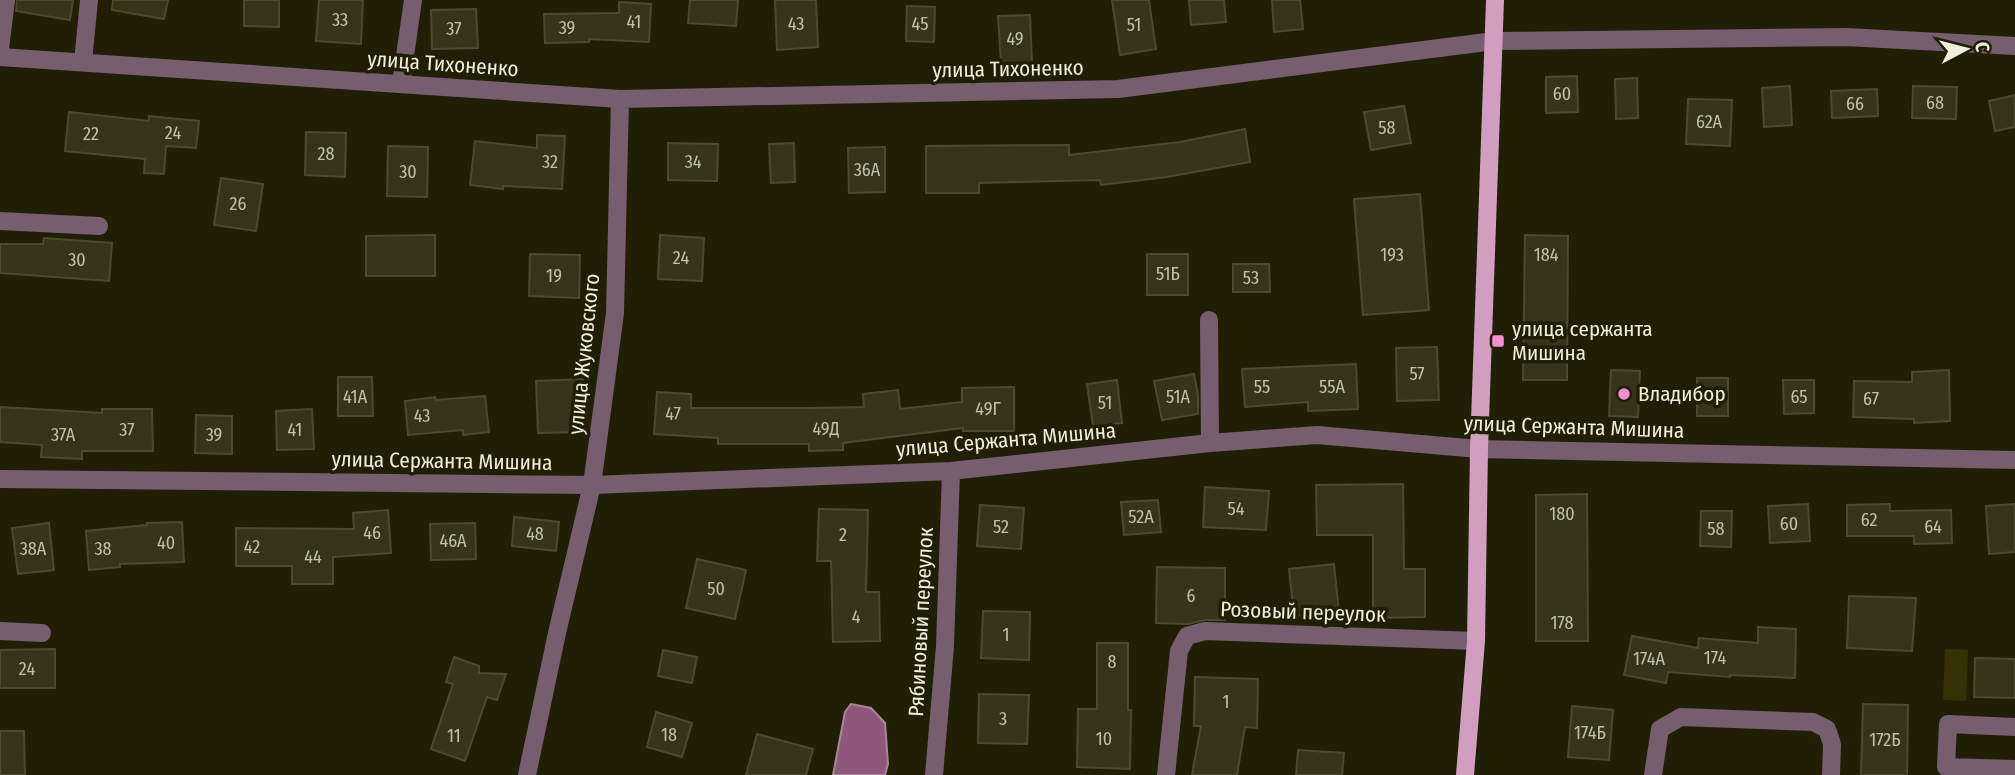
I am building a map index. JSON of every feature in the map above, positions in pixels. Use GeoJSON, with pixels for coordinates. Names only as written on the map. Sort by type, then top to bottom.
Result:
{"type":"FeatureCollection","features":[{"type":"Feature","properties":{"kind":"main road"},"geometry":{"type":"LineString","coordinates":[[1465,775],[1476,641],[1479,449],[1495,0]]}},
{"type":"Feature","properties":{"kind":"street"},"geometry":{"type":"LineString","coordinates":[[0,49],[6,0]]}},
{"type":"Feature","properties":{"kind":"street"},"geometry":{"type":"LineString","coordinates":[[83,62],[89,0]]}},
{"type":"Feature","properties":{"kind":"street"},"geometry":{"type":"LineString","coordinates":[[401,84],[413,0]]}},
{"type":"Feature","properties":{"kind":"street","name":"улица Тихоненко"},"geometry":{"type":"LineString","coordinates":[[0,57],[620,99],[1118,89],[1494,41],[1846,37],[2015,46]]}},
{"type":"Feature","properties":{"kind":"street","name":"улица Жуковского"},"geometry":{"type":"LineString","coordinates":[[527,775],[557,633],[593,485],[615,313],[620,99]]}},
{"type":"Feature","properties":{"kind":"street"},"geometry":{"type":"LineString","coordinates":[[0,221],[99,226]]}},
{"type":"Feature","properties":{"kind":"street"},"geometry":{"type":"LineString","coordinates":[[1209,320],[1210,443]]}},
{"type":"Feature","properties":{"kind":"street","name":"улица Сержанта Мишина"},"geometry":{"type":"LineString","coordinates":[[0,479],[593,485],[951,471],[1210,443],[1317,435],[1479,449],[2015,460]]}},
{"type":"Feature","properties":{"kind":"street","name":"Рябиновый переулок"},"geometry":{"type":"LineString","coordinates":[[934,775],[945,646],[951,471]]}},
{"type":"Feature","properties":{"kind":"street"},"geometry":{"type":"LineString","coordinates":[[0,631],[42,633]]}},
{"type":"Feature","properties":{"kind":"street","name":"Розовый переулок"},"geometry":{"type":"LineString","coordinates":[[1166,775],[1179,651],[1187,636],[1205,631],[1476,641]]}},
{"type":"Feature","properties":{"kind":"street"},"geometry":{"type":"LineString","coordinates":[[1653,775],[1660,729],[1681,717],[1813,722],[1827,729],[1832,744],[1831,775]]}},
{"type":"Feature","properties":{"kind":"street"},"geometry":{"type":"LineString","coordinates":[[2015,727],[1948,724],[1946,767],[2015,769]]}},
{"type":"Feature","properties":{"kind":"shaded area"},"geometry":{"type":"Polygon","coordinates":[[[1945,649],[1968,650],[1966,701],[1943,700],[1945,649]]]}},
{"type":"Feature","properties":{"kind":"shaded area"},"geometry":{"type":"Polygon","coordinates":[[[851,704],[871,708],[885,723],[888,764],[885,775],[833,775],[845,712],[851,704]]]}},
{"type":"Feature","properties":{"kind":"building"},"geometry":{"type":"Polygon","coordinates":[[[17,0],[73,0],[70,20],[16,11],[17,0]]]}},
{"type":"Feature","properties":{"kind":"building"},"geometry":{"type":"Polygon","coordinates":[[[113,0],[168,0],[164,19],[112,10],[113,0]]]}},
{"type":"Feature","properties":{"kind":"building"},"geometry":{"type":"Polygon","coordinates":[[[244,0],[279,0],[279,27],[244,26],[244,0]]]}},
{"type":"Feature","properties":{"kind":"building"},"geometry":{"type":"Polygon","coordinates":[[[319,0],[363,0],[361,44],[316,41],[319,0]]]}},
{"type":"Feature","properties":{"kind":"building"},"geometry":{"type":"Polygon","coordinates":[[[690,0],[738,0],[736,26],[688,23],[690,0]]]}},
{"type":"Feature","properties":{"kind":"building"},"geometry":{"type":"Polygon","coordinates":[[[775,0],[816,0],[818,47],[777,50],[775,0]]]}},
{"type":"Feature","properties":{"kind":"building"},"geometry":{"type":"Polygon","coordinates":[[[1112,0],[1149,0],[1156,49],[1120,55],[1112,0]]]}},
{"type":"Feature","properties":{"kind":"building"},"geometry":{"type":"Polygon","coordinates":[[[1189,0],[1224,0],[1226,22],[1191,25],[1189,0]]]}},
{"type":"Feature","properties":{"kind":"building"},"geometry":{"type":"Polygon","coordinates":[[[1272,0],[1300,0],[1303,29],[1274,32],[1272,0]]]}},
{"type":"Feature","properties":{"kind":"building"},"geometry":{"type":"Polygon","coordinates":[[[619,2],[651,4],[649,42],[589,39],[589,42],[545,43],[544,14],[619,13],[619,2]]]}},
{"type":"Feature","properties":{"kind":"building"},"geometry":{"type":"Polygon","coordinates":[[[907,6],[935,7],[934,42],[906,41],[907,6]]]}},
{"type":"Feature","properties":{"kind":"building"},"geometry":{"type":"Polygon","coordinates":[[[476,9],[478,48],[432,49],[431,10],[476,9]]]}},
{"type":"Feature","properties":{"kind":"building"},"geometry":{"type":"Polygon","coordinates":[[[1030,15],[1032,63],[1001,64],[998,16],[1030,15]]]}},
{"type":"Feature","properties":{"kind":"building"},"geometry":{"type":"Polygon","coordinates":[[[1577,76],[1578,112],[1546,113],[1546,77],[1577,76]]]}},
{"type":"Feature","properties":{"kind":"building"},"geometry":{"type":"Polygon","coordinates":[[[1637,78],[1638,118],[1616,119],[1615,79],[1637,78]]]}},
{"type":"Feature","properties":{"kind":"building"},"geometry":{"type":"Polygon","coordinates":[[[1790,86],[1792,125],[1764,127],[1762,88],[1790,86]]]}},
{"type":"Feature","properties":{"kind":"building"},"geometry":{"type":"Polygon","coordinates":[[[1913,86],[1957,87],[1956,119],[1912,118],[1913,86]]]}},
{"type":"Feature","properties":{"kind":"building"},"geometry":{"type":"Polygon","coordinates":[[[1877,89],[1878,116],[1832,118],[1831,91],[1877,89]]]}},
{"type":"Feature","properties":{"kind":"building"},"geometry":{"type":"Polygon","coordinates":[[[2015,95],[2015,127],[1995,131],[1989,101],[2015,95]]]}},
{"type":"Feature","properties":{"kind":"building"},"geometry":{"type":"Polygon","coordinates":[[[1688,99],[1732,100],[1730,146],[1686,144],[1688,99]]]}},
{"type":"Feature","properties":{"kind":"building"},"geometry":{"type":"Polygon","coordinates":[[[1404,106],[1411,143],[1371,150],[1364,112],[1404,106]]]}},
{"type":"Feature","properties":{"kind":"building"},"geometry":{"type":"Polygon","coordinates":[[[69,112],[149,121],[149,116],[199,121],[196,148],[166,146],[164,174],[144,173],[145,159],[65,151],[69,112]]]}},
{"type":"Feature","properties":{"kind":"building"},"geometry":{"type":"Polygon","coordinates":[[[1245,129],[1250,162],[1167,177],[1101,185],[1100,180],[979,183],[979,193],[926,193],[926,146],[1069,145],[1069,155],[1180,142],[1245,129]]]}},
{"type":"Feature","properties":{"kind":"building"},"geometry":{"type":"Polygon","coordinates":[[[306,132],[346,133],[345,177],[305,175],[306,132]]]}},
{"type":"Feature","properties":{"kind":"building"},"geometry":{"type":"Polygon","coordinates":[[[537,135],[565,136],[562,189],[503,186],[503,189],[470,185],[475,141],[537,148],[537,135]]]}},
{"type":"Feature","properties":{"kind":"building"},"geometry":{"type":"Polygon","coordinates":[[[668,143],[718,144],[717,181],[668,180],[668,143]]]}},
{"type":"Feature","properties":{"kind":"building"},"geometry":{"type":"Polygon","coordinates":[[[794,143],[795,182],[771,183],[769,144],[794,143]]]}},
{"type":"Feature","properties":{"kind":"building"},"geometry":{"type":"Polygon","coordinates":[[[388,146],[428,147],[427,197],[387,196],[388,146]]]}},
{"type":"Feature","properties":{"kind":"building"},"geometry":{"type":"Polygon","coordinates":[[[885,147],[885,192],[849,193],[848,148],[885,147]]]}},
{"type":"Feature","properties":{"kind":"building"},"geometry":{"type":"Polygon","coordinates":[[[221,178],[263,184],[256,231],[214,225],[221,178]]]}},
{"type":"Feature","properties":{"kind":"building"},"geometry":{"type":"Polygon","coordinates":[[[1420,194],[1429,310],[1363,315],[1354,199],[1420,194]]]}},
{"type":"Feature","properties":{"kind":"building"},"geometry":{"type":"Polygon","coordinates":[[[435,235],[435,276],[366,276],[366,236],[435,235]]]}},
{"type":"Feature","properties":{"kind":"building"},"geometry":{"type":"Polygon","coordinates":[[[660,235],[704,238],[702,281],[658,279],[660,235]]]}},
{"type":"Feature","properties":{"kind":"building"},"geometry":{"type":"Polygon","coordinates":[[[1525,235],[1568,236],[1567,380],[1523,380],[1525,235]]]}},
{"type":"Feature","properties":{"kind":"building"},"geometry":{"type":"Polygon","coordinates":[[[44,238],[112,243],[109,281],[0,273],[0,244],[43,244],[44,238]]]}},
{"type":"Feature","properties":{"kind":"building"},"geometry":{"type":"Polygon","coordinates":[[[530,254],[580,255],[579,298],[529,296],[530,254]]]}},
{"type":"Feature","properties":{"kind":"building"},"geometry":{"type":"Polygon","coordinates":[[[1147,254],[1188,254],[1188,295],[1147,295],[1147,254]]]}},
{"type":"Feature","properties":{"kind":"building"},"geometry":{"type":"Polygon","coordinates":[[[1233,264],[1269,264],[1270,292],[1233,292],[1233,264]]]}},
{"type":"Feature","properties":{"kind":"building"},"geometry":{"type":"Polygon","coordinates":[[[1437,347],[1439,400],[1397,401],[1396,348],[1437,347]]]}},
{"type":"Feature","properties":{"kind":"building"},"geometry":{"type":"Polygon","coordinates":[[[1356,364],[1358,409],[1308,411],[1308,402],[1245,407],[1242,369],[1356,364]]]}},
{"type":"Feature","properties":{"kind":"building","name":"Владибор"},"geometry":{"type":"Polygon","coordinates":[[[1611,370],[1640,371],[1638,417],[1609,416],[1611,370]]]}},
{"type":"Feature","properties":{"kind":"building"},"geometry":{"type":"Polygon","coordinates":[[[1949,370],[1950,421],[1914,423],[1914,419],[1853,417],[1854,381],[1912,382],[1912,372],[1949,370]]]}},
{"type":"Feature","properties":{"kind":"building"},"geometry":{"type":"Polygon","coordinates":[[[1194,374],[1198,414],[1162,420],[1154,381],[1194,374]]]}},
{"type":"Feature","properties":{"kind":"building"},"geometry":{"type":"Polygon","coordinates":[[[338,377],[372,377],[373,416],[338,416],[338,377]]]}},
{"type":"Feature","properties":{"kind":"building"},"geometry":{"type":"Polygon","coordinates":[[[1697,378],[1728,378],[1728,416],[1697,416],[1697,378]]]}},
{"type":"Feature","properties":{"kind":"building"},"geometry":{"type":"Polygon","coordinates":[[[583,379],[586,432],[538,433],[536,381],[583,379]]]}},
{"type":"Feature","properties":{"kind":"building"},"geometry":{"type":"Polygon","coordinates":[[[1117,380],[1122,423],[1093,426],[1087,384],[1117,380]]]}},
{"type":"Feature","properties":{"kind":"building"},"geometry":{"type":"Polygon","coordinates":[[[1783,380],[1814,380],[1814,413],[1784,414],[1783,380]]]}},
{"type":"Feature","properties":{"kind":"building"},"geometry":{"type":"Polygon","coordinates":[[[1014,387],[1014,431],[963,431],[963,428],[843,443],[843,450],[809,451],[809,444],[718,444],[718,438],[654,434],[657,392],[691,394],[691,408],[808,408],[864,407],[863,394],[898,390],[900,409],[962,402],[962,388],[1014,387]]]}},
{"type":"Feature","properties":{"kind":"building"},"geometry":{"type":"Polygon","coordinates":[[[485,396],[489,432],[463,435],[463,430],[408,435],[405,401],[435,397],[436,400],[485,396]]]}},
{"type":"Feature","properties":{"kind":"building"},"geometry":{"type":"Polygon","coordinates":[[[0,407],[102,413],[102,409],[152,409],[153,451],[82,451],[82,459],[41,457],[42,445],[0,442],[0,407]]]}},
{"type":"Feature","properties":{"kind":"building"},"geometry":{"type":"Polygon","coordinates":[[[312,409],[314,449],[277,450],[276,411],[312,409]]]}},
{"type":"Feature","properties":{"kind":"building"},"geometry":{"type":"Polygon","coordinates":[[[196,415],[232,416],[232,454],[195,453],[196,415]]]}},
{"type":"Feature","properties":{"kind":"building"},"geometry":{"type":"Polygon","coordinates":[[[1403,484],[1404,569],[1425,569],[1425,617],[1373,618],[1373,535],[1317,535],[1316,485],[1403,484]]]}},
{"type":"Feature","properties":{"kind":"building"},"geometry":{"type":"Polygon","coordinates":[[[1205,487],[1269,491],[1266,530],[1203,527],[1205,487]]]}},
{"type":"Feature","properties":{"kind":"building"},"geometry":{"type":"Polygon","coordinates":[[[1587,494],[1588,641],[1536,641],[1536,495],[1587,494]]]}},
{"type":"Feature","properties":{"kind":"building"},"geometry":{"type":"Polygon","coordinates":[[[1158,500],[1161,532],[1124,535],[1121,502],[1158,500]]]}},
{"type":"Feature","properties":{"kind":"building"},"geometry":{"type":"Polygon","coordinates":[[[1808,504],[1810,541],[1770,543],[1768,506],[1808,504]]]}},
{"type":"Feature","properties":{"kind":"building"},"geometry":{"type":"Polygon","coordinates":[[[1890,504],[1890,511],[1951,510],[1952,543],[1914,544],[1914,536],[1847,536],[1847,505],[1890,504]]]}},
{"type":"Feature","properties":{"kind":"building"},"geometry":{"type":"Polygon","coordinates":[[[2015,504],[2015,552],[1989,554],[1986,506],[2015,504]]]}},
{"type":"Feature","properties":{"kind":"building"},"geometry":{"type":"Polygon","coordinates":[[[980,505],[1024,508],[1021,549],[977,546],[980,505]]]}},
{"type":"Feature","properties":{"kind":"building"},"geometry":{"type":"Polygon","coordinates":[[[819,509],[868,510],[866,592],[879,592],[880,641],[833,642],[831,561],[817,561],[819,509]]]}},
{"type":"Feature","properties":{"kind":"building"},"geometry":{"type":"Polygon","coordinates":[[[388,510],[391,553],[333,557],[333,584],[292,584],[292,566],[236,566],[236,528],[354,529],[353,513],[388,510]]]}},
{"type":"Feature","properties":{"kind":"building"},"geometry":{"type":"Polygon","coordinates":[[[1701,511],[1732,511],[1731,547],[1700,546],[1701,511]]]}},
{"type":"Feature","properties":{"kind":"building"},"geometry":{"type":"Polygon","coordinates":[[[514,517],[559,522],[556,551],[512,546],[514,517]]]}},
{"type":"Feature","properties":{"kind":"building"},"geometry":{"type":"Polygon","coordinates":[[[182,522],[184,562],[120,564],[120,567],[89,570],[86,531],[147,523],[182,522]]]}},
{"type":"Feature","properties":{"kind":"building"},"geometry":{"type":"Polygon","coordinates":[[[49,523],[54,570],[18,574],[12,528],[49,523]]]}},
{"type":"Feature","properties":{"kind":"building"},"geometry":{"type":"Polygon","coordinates":[[[475,523],[476,559],[431,560],[430,524],[475,523]]]}},
{"type":"Feature","properties":{"kind":"building"},"geometry":{"type":"Polygon","coordinates":[[[697,559],[746,570],[735,619],[686,608],[697,559]]]}},
{"type":"Feature","properties":{"kind":"building"},"geometry":{"type":"Polygon","coordinates":[[[1334,564],[1339,612],[1294,616],[1289,569],[1334,564]]]}},
{"type":"Feature","properties":{"kind":"building"},"geometry":{"type":"Polygon","coordinates":[[[1157,567],[1225,568],[1225,620],[1205,620],[1188,624],[1156,623],[1157,567]]]}},
{"type":"Feature","properties":{"kind":"building"},"geometry":{"type":"Polygon","coordinates":[[[1849,596],[1916,598],[1912,651],[1847,648],[1849,596]]]}},
{"type":"Feature","properties":{"kind":"building"},"geometry":{"type":"Polygon","coordinates":[[[983,611],[1030,612],[1029,660],[981,658],[983,611]]]}},
{"type":"Feature","properties":{"kind":"building"},"geometry":{"type":"Polygon","coordinates":[[[1758,627],[1796,629],[1795,678],[1668,672],[1666,683],[1624,675],[1632,636],[1698,648],[1699,638],[1758,643],[1758,627]]]}},
{"type":"Feature","properties":{"kind":"building"},"geometry":{"type":"Polygon","coordinates":[[[1097,643],[1128,643],[1130,769],[1077,767],[1078,709],[1097,709],[1097,643]]]}},
{"type":"Feature","properties":{"kind":"building"},"geometry":{"type":"Polygon","coordinates":[[[55,649],[55,688],[0,688],[0,650],[55,649]]]}},
{"type":"Feature","properties":{"kind":"building"},"geometry":{"type":"Polygon","coordinates":[[[663,650],[697,657],[692,683],[658,676],[663,650]]]}},
{"type":"Feature","properties":{"kind":"building"},"geometry":{"type":"Polygon","coordinates":[[[454,657],[479,666],[479,673],[506,674],[497,700],[487,697],[465,761],[431,749],[453,684],[446,682],[454,657]]]}},
{"type":"Feature","properties":{"kind":"building"},"geometry":{"type":"Polygon","coordinates":[[[1975,658],[2015,659],[2015,698],[1974,697],[1975,658]]]}},
{"type":"Feature","properties":{"kind":"building"},"geometry":{"type":"Polygon","coordinates":[[[1195,677],[1258,679],[1257,728],[1245,727],[1237,775],[1192,775],[1201,726],[1194,726],[1195,677]]]}},
{"type":"Feature","properties":{"kind":"building"},"geometry":{"type":"Polygon","coordinates":[[[979,694],[1029,695],[1027,744],[978,743],[979,694]]]}},
{"type":"Feature","properties":{"kind":"building"},"geometry":{"type":"Polygon","coordinates":[[[1863,704],[1908,705],[1907,775],[1861,775],[1863,704]]]}},
{"type":"Feature","properties":{"kind":"building"},"geometry":{"type":"Polygon","coordinates":[[[1572,706],[1613,710],[1609,760],[1568,757],[1572,706]]]}},
{"type":"Feature","properties":{"kind":"building"},"geometry":{"type":"Polygon","coordinates":[[[656,712],[692,723],[682,757],[647,747],[656,712]]]}},
{"type":"Feature","properties":{"kind":"building"},"geometry":{"type":"Polygon","coordinates":[[[0,731],[24,731],[25,775],[0,775],[0,731]]]}},
{"type":"Feature","properties":{"kind":"building"},"geometry":{"type":"Polygon","coordinates":[[[757,734],[813,749],[806,775],[746,775],[757,734]]]}},
{"type":"Feature","properties":{"kind":"building"},"geometry":{"type":"Polygon","coordinates":[[[1298,750],[1344,753],[1342,775],[1296,775],[1298,750]]]}},
{"type":"Feature","properties":{"kind":"place","name":"улица cержанта Мишина"},"geometry":{"type":"Point","coordinates":[1498,341]}},
{"type":"Feature","properties":{"kind":"place","name":"Владибор"},"geometry":{"type":"Point","coordinates":[1624,394]}}]}
